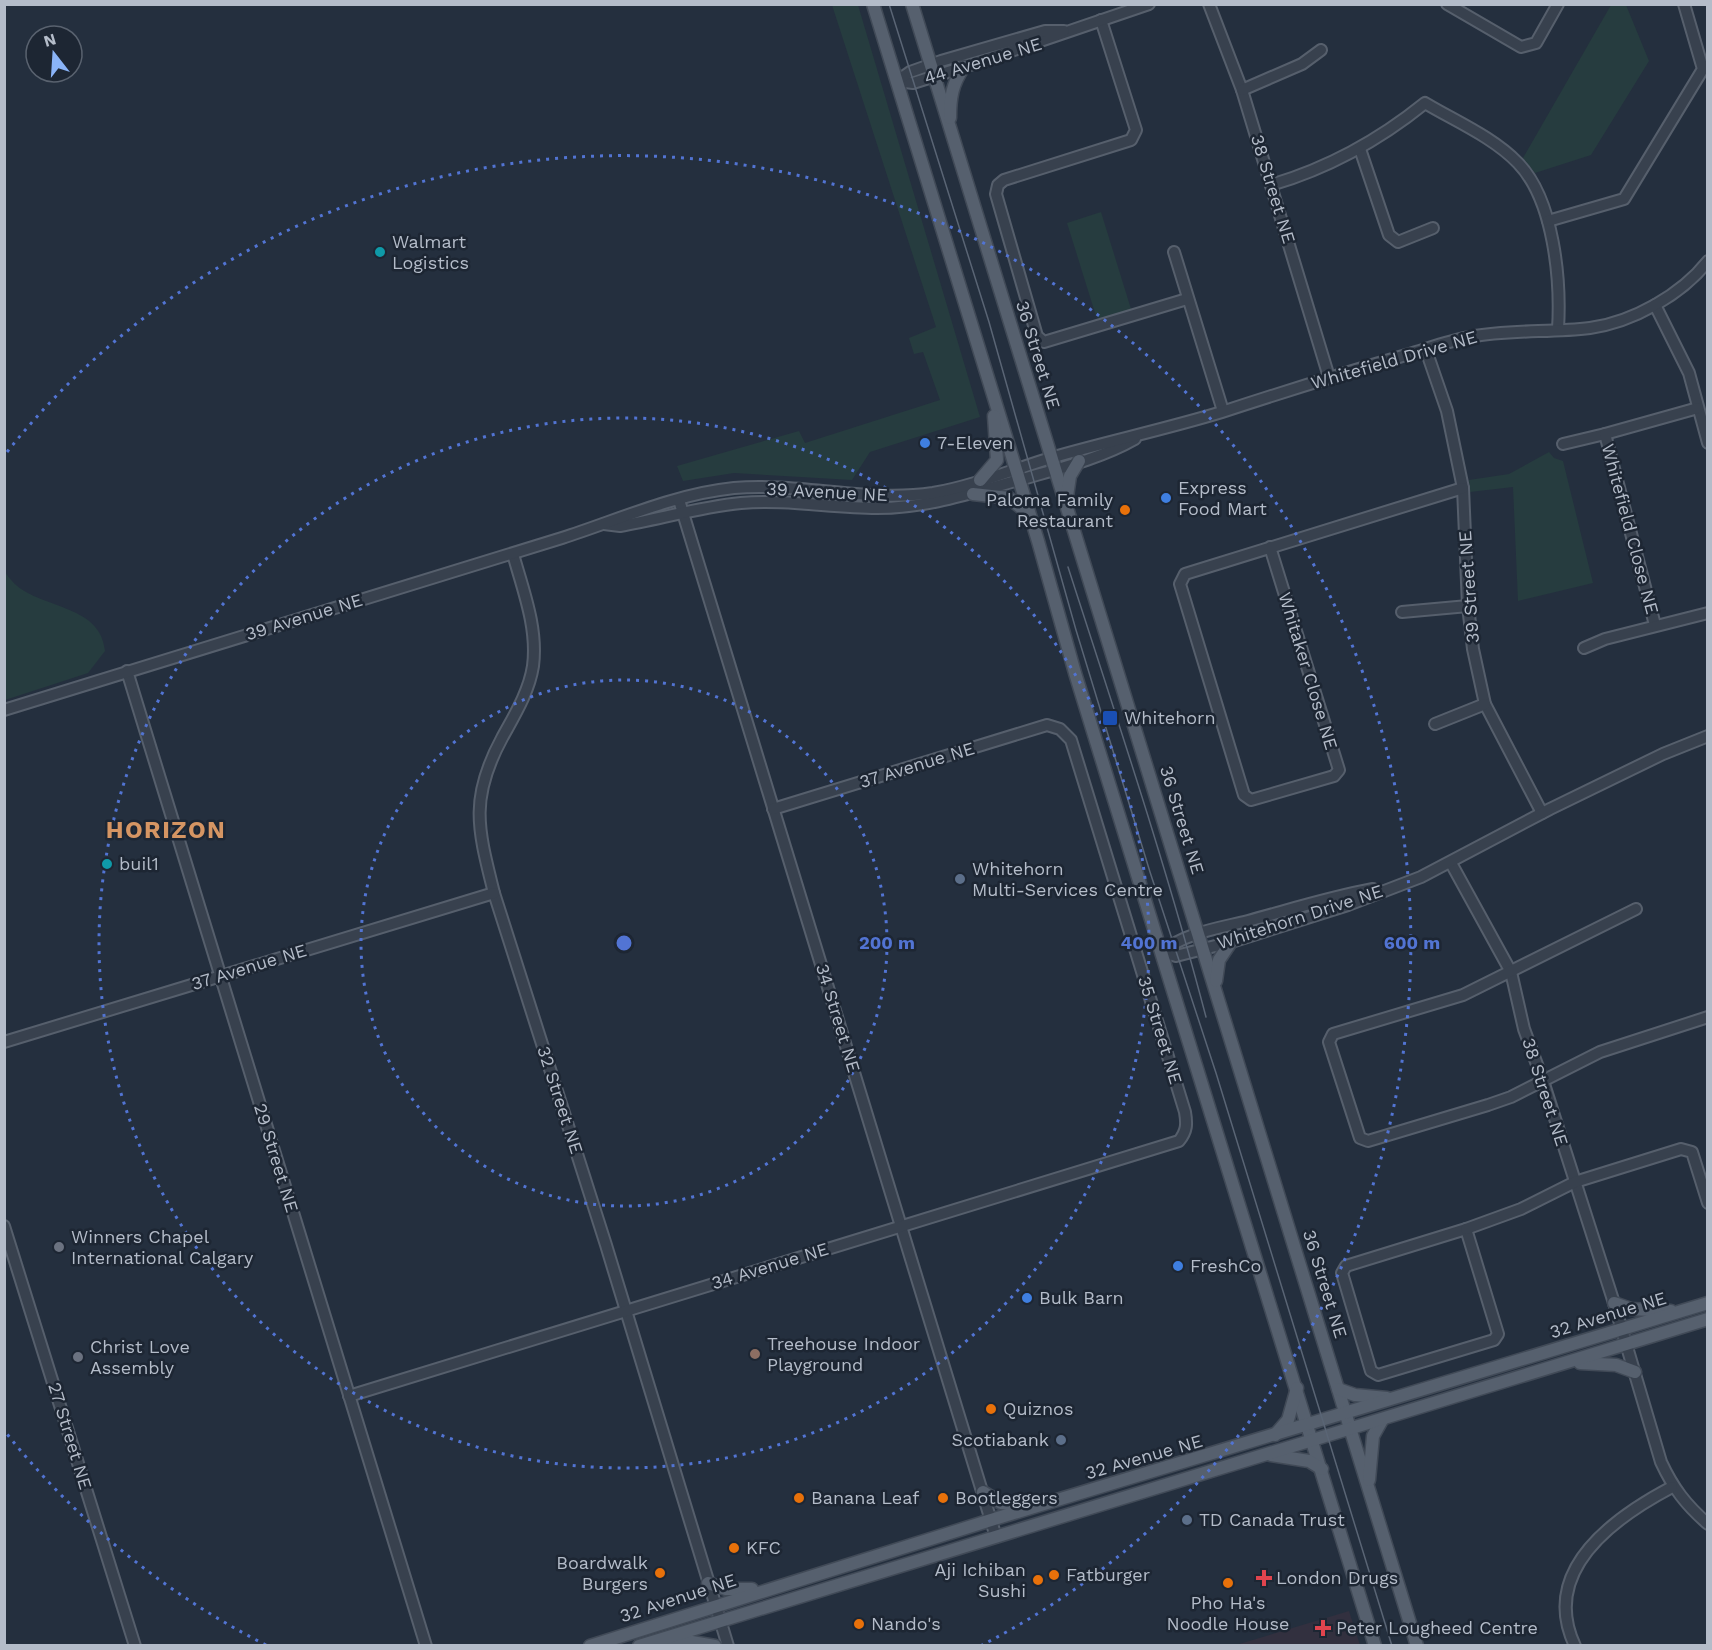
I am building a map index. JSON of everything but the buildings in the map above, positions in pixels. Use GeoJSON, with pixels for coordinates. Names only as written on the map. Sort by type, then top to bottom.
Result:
{"type":"FeatureCollection","features":[{"type":"Feature","properties":{"kind":"main road"},"geometry":{"type":"LineString","coordinates":[[873,4],[1030,515],[1075,673],[1376,1646]]}},
{"type":"Feature","properties":{"kind":"main road","name":"36 Street NE"},"geometry":{"type":"LineString","coordinates":[[912,4],[1417,1646]]}},
{"type":"Feature","properties":{"kind":"main road"},"geometry":{"type":"LineString","coordinates":[[950,131],[950,95],[956,78],[964,68]]}},
{"type":"Feature","properties":{"kind":"main road"},"geometry":{"type":"LineString","coordinates":[[980,480],[997,460],[994,400]]}},
{"type":"Feature","properties":{"kind":"main road"},"geometry":{"type":"LineString","coordinates":[[1065,507],[1070,476],[1079,461]]}},
{"type":"Feature","properties":{"kind":"main road"},"geometry":{"type":"LineString","coordinates":[[973,494],[1009,498],[1030,515]]}},
{"type":"Feature","properties":{"kind":"main road"},"geometry":{"type":"LineString","coordinates":[[1215,985],[1219,960],[1231,942]]}},
{"type":"Feature","properties":{"kind":"main road"},"geometry":{"type":"LineString","coordinates":[[1614,1303],[1631,1309],[1681,1312]]}},
{"type":"Feature","properties":{"kind":"main road","name":"32 Avenue NE"},"geometry":{"type":"LineString","coordinates":[[590,1646],[768,1588],[1309,1426],[1707,1303]]}},
{"type":"Feature","properties":{"kind":"main road","name":"32 Avenue NE"},"geometry":{"type":"LineString","coordinates":[[644,1644],[1707,1319]]}},
{"type":"Feature","properties":{"kind":"main road"},"geometry":{"type":"LineString","coordinates":[[1566,1362],[1605,1363],[1635,1372]]}},
{"type":"Feature","properties":{"kind":"main road"},"geometry":{"type":"LineString","coordinates":[[1274,1436],[1288,1420],[1297,1388]]}},
{"type":"Feature","properties":{"kind":"main road"},"geometry":{"type":"LineString","coordinates":[[1338,1389],[1355,1395],[1399,1398]]}},
{"type":"Feature","properties":{"kind":"main road"},"geometry":{"type":"LineString","coordinates":[[1368,1487],[1373,1436],[1382,1420]]}},
{"type":"Feature","properties":{"kind":"main road"},"geometry":{"type":"LineString","coordinates":[[1267,1455],[1309,1461],[1322,1468]]}},
{"type":"Feature","properties":{"kind":"main road"},"geometry":{"type":"LineString","coordinates":[[983,1492],[1001,1503],[1019,1507],[1040,1506]]}},
{"type":"Feature","properties":{"kind":"main road"},"geometry":{"type":"LineString","coordinates":[[708,1582],[726,1588],[768,1588]]}},
{"type":"Feature","properties":{"kind":"main road"},"geometry":{"type":"LineString","coordinates":[[644,1644],[686,1641],[715,1646]]}},
{"type":"Feature","properties":{"kind":"street","name":"44 Avenue NE"},"geometry":{"type":"LineString","coordinates":[[931,71],[964,68],[1050,40],[1065,31],[1149,4]]}},
{"type":"Feature","properties":{"kind":"street","name":"38 Street NE"},"geometry":{"type":"LineString","coordinates":[[1209,4],[1242,90],[1329,377]]}},
{"type":"Feature","properties":{"kind":"street"},"geometry":{"type":"LineString","coordinates":[[1447,4],[1521,47],[1536,43],[1558,4]]}},
{"type":"Feature","properties":{"kind":"street"},"geometry":{"type":"LineString","coordinates":[[1548,221],[1624,199],[1703,69],[1684,4]]}},
{"type":"Feature","properties":{"kind":"street"},"geometry":{"type":"LineString","coordinates":[[1101,20],[1136,130],[1131,140],[1004,180],[998,185],[996,194],[1037,336],[1044,342],[1187,299]]}},
{"type":"Feature","properties":{"kind":"street","name":"44 Avenue NE"},"geometry":{"type":"LineString","coordinates":[[897,81],[913,83],[931,71],[1045,31],[1065,31]]}},
{"type":"Feature","properties":{"kind":"street"},"geometry":{"type":"LineString","coordinates":[[1242,90],[1302,64],[1321,50]]}},
{"type":"Feature","properties":{"kind":"street"},"geometry":{"type":"LineString","coordinates":[[1272,185],[1308,174],[1360,149],[1425,104],[1498,147],[1518,163],[1534,184],[1548,221],[1556,270],[1558,329]]}},
{"type":"Feature","properties":{"kind":"street"},"geometry":{"type":"LineString","coordinates":[[1360,149],[1389,236],[1398,242],[1433,228]]}},
{"type":"Feature","properties":{"kind":"street"},"geometry":{"type":"LineString","coordinates":[[1174,252],[1223,411]]}},
{"type":"Feature","properties":{"kind":"street","name":"Whitefield Drive NE"},"geometry":{"type":"LineString","coordinates":[[1052,464],[1119,439],[1140,436],[1329,377],[1468,337],[1592,328],[1623,319],[1655,305],[1681,286],[1707,261]]}},
{"type":"Feature","properties":{"kind":"street"},"geometry":{"type":"LineString","coordinates":[[1655,305],[1689,373],[1707,443]]}},
{"type":"Feature","properties":{"kind":"street","name":"39 Street NE"},"geometry":{"type":"LineString","coordinates":[[1426,350],[1447,411],[1463,488],[1468,606],[1473,650],[1485,704],[1542,813]]}},
{"type":"Feature","properties":{"kind":"street","name":"Whitefield Close NE"},"geometry":{"type":"LineString","coordinates":[[1563,444],[1698,408]]}},
{"type":"Feature","properties":{"kind":"street","name":"Whitefield Close NE"},"geometry":{"type":"LineString","coordinates":[[1605,434],[1655,625]]}},
{"type":"Feature","properties":{"kind":"street","name":"Whitefield Drive NE"},"geometry":{"type":"LineString","coordinates":[[1052,464],[1079,461],[1120,447],[1140,436]]}},
{"type":"Feature","properties":{"kind":"street","name":"39 Avenue NE"},"geometry":{"type":"LineString","coordinates":[[4,710],[513,554],[604,524],[618,516],[679,500],[733,488],[856,495],[912,495],[946,490],[1052,464]]}},
{"type":"Feature","properties":{"kind":"street","name":"39 Avenue NE"},"geometry":{"type":"LineString","coordinates":[[604,524],[620,526],[751,502],[876,508],[917,507],[973,494],[1017,474]]}},
{"type":"Feature","properties":{"kind":"street","name":"Whitaker Close NE"},"geometry":{"type":"LineString","coordinates":[[1270,547],[1339,770],[1334,776],[1251,800],[1244,795],[1180,584],[1185,574],[1270,547],[1463,488]]}},
{"type":"Feature","properties":{"kind":"street","name":"34 Street NE"},"geometry":{"type":"LineString","coordinates":[[679,500],[996,1537]]}},
{"type":"Feature","properties":{"kind":"street","name":"32 Street NE"},"geometry":{"type":"LineString","coordinates":[[513,554],[533,632],[532,668],[524,695],[494,753],[481,787],[478,806],[480,829],[494,893],[728,1646]]}},
{"type":"Feature","properties":{"kind":"street"},"geometry":{"type":"LineString","coordinates":[[1402,612],[1468,606]]}},
{"type":"Feature","properties":{"kind":"street","name":"Whitefield Close NE"},"geometry":{"type":"LineString","coordinates":[[1584,648],[1605,639],[1707,613]]}},
{"type":"Feature","properties":{"kind":"street","name":"29 Street NE"},"geometry":{"type":"LineString","coordinates":[[127,671],[426,1646]]}},
{"type":"Feature","properties":{"kind":"street"},"geometry":{"type":"LineString","coordinates":[[1435,724],[1485,704]]}},
{"type":"Feature","properties":{"kind":"street","name":"37 Avenue NE"},"geometry":{"type":"LineString","coordinates":[[773,809],[1047,725],[1060,729]]}},
{"type":"Feature","properties":{"kind":"street","name":"35 Street NE"},"geometry":{"type":"LineString","coordinates":[[1060,729],[1071,740],[1185,1112],[1186,1130]]}},
{"type":"Feature","properties":{"kind":"street","name":"Whitehorn Drive NE"},"geometry":{"type":"LineString","coordinates":[[1162,952],[1176,956],[1204,949],[1347,905],[1451,863],[1542,813],[1663,754],[1707,736]]}},
{"type":"Feature","properties":{"kind":"street","name":"38 Street NE"},"geometry":{"type":"LineString","coordinates":[[1451,863],[1511,972],[1524,1029],[1544,1081],[1661,1462],[1672,1487],[1685,1504],[1707,1524]]}},
{"type":"Feature","properties":{"kind":"street","name":"Whitehorn Drive NE"},"geometry":{"type":"LineString","coordinates":[[1162,952],[1172,943],[1199,935],[1345,894],[1394,885]]}},
{"type":"Feature","properties":{"kind":"street","name":"37 Avenue NE"},"geometry":{"type":"LineString","coordinates":[[4,1042],[494,893]]}},
{"type":"Feature","properties":{"kind":"street"},"geometry":{"type":"LineString","coordinates":[[1636,909],[1463,995],[1333,1034],[1329,1042],[1360,1138],[1368,1141],[1488,1105],[1544,1081],[1600,1052],[1707,1017]]}},
{"type":"Feature","properties":{"kind":"street","name":"34 Avenue NE"},"geometry":{"type":"LineString","coordinates":[[349,1396],[1179,1141],[1186,1130]]}},
{"type":"Feature","properties":{"kind":"street"},"geometry":{"type":"LineString","coordinates":[[1466,1229],[1498,1334],[1494,1340],[1378,1375],[1371,1371],[1342,1273],[1346,1266],[1466,1229],[1521,1209],[1575,1182],[1681,1149],[1692,1152],[1707,1203]]}},
{"type":"Feature","properties":{"kind":"street","name":"27 Street NE"},"geometry":{"type":"LineString","coordinates":[[4,1226],[135,1646]]}},
{"type":"Feature","properties":{"kind":"street"},"geometry":{"type":"LineString","coordinates":[[1575,1646],[1568,1622],[1567,1603],[1576,1565],[1585,1551],[1621,1517],[1672,1487]]}},
{"type":"Feature","properties":{"kind":"shaded area","name":"Peter Lougheed Centre"},"geometry":{"type":"Polygon","coordinates":[[[1349,1611],[1360,1645],[1236,1645],[1349,1611]]]}},
{"type":"Feature","properties":{"kind":"green space"},"geometry":{"type":"Polygon","coordinates":[[[832,5],[858,5],[980,417],[870,452],[852,480],[734,473],[683,481],[677,466],[799,431],[805,443],[940,400],[923,352],[914,354],[909,338],[936,327],[832,5]]]}},
{"type":"Feature","properties":{"kind":"green space"},"geometry":{"type":"Polygon","coordinates":[[[1611,5],[1626,5],[1649,61],[1591,155],[1535,173],[1523,158],[1611,5]]]}},
{"type":"Feature","properties":{"kind":"green space"},"geometry":{"type":"Polygon","coordinates":[[[1101,212],[1131,309],[1101,319],[1096,316],[1067,223],[1101,212]]]}},
{"type":"Feature","properties":{"kind":"green space"},"geometry":{"type":"Polygon","coordinates":[[[1549,452],[1554,458],[1563,461],[1593,583],[1518,601],[1513,487],[1470,492],[1469,480],[1509,474],[1549,452]]]}},
{"type":"Feature","properties":{"kind":"green space"},"geometry":{"type":"Polygon","coordinates":[[[5,572],[21,589],[73,611],[94,626],[101,637],[105,651],[88,673],[5,700],[5,572]]]}},
{"type":"Feature","properties":{"kind":"tram line"},"geometry":{"type":"LineString","coordinates":[[889,4],[989,322],[1076,630],[1150,872],[1216,1073],[1392,1646]]}},
{"type":"Feature","properties":{"kind":"tram line"},"geometry":{"type":"LineString","coordinates":[[1068,567],[1157,847],[1206,1017]]}},
{"type":"Feature","properties":{"kind":"place","name":"Walmart Logistics"},"geometry":{"type":"Point","coordinates":[380,252]}},
{"type":"Feature","properties":{"kind":"place","name":"7-Eleven"},"geometry":{"type":"Point","coordinates":[925,443]}},
{"type":"Feature","properties":{"kind":"place","name":"Express Food Mart"},"geometry":{"type":"Point","coordinates":[1166,498]}},
{"type":"Feature","properties":{"kind":"place","name":"Paloma Family Restaurant"},"geometry":{"type":"Point","coordinates":[1125,510]}},
{"type":"Feature","properties":{"kind":"place","name":"Whitehorn"},"geometry":{"type":"Point","coordinates":[1110,718]}},
{"type":"Feature","properties":{"kind":"place","name":"buil1"},"geometry":{"type":"Point","coordinates":[107,864]}},
{"type":"Feature","properties":{"kind":"place","name":"Whitehorn Multi-Services Centre"},"geometry":{"type":"Point","coordinates":[960,879]}},
{"type":"Feature","properties":{"kind":"place","name":"Winners Chapel International Calgary"},"geometry":{"type":"Point","coordinates":[59,1247]}},
{"type":"Feature","properties":{"kind":"place","name":"FreshCo"},"geometry":{"type":"Point","coordinates":[1178,1266]}},
{"type":"Feature","properties":{"kind":"place","name":"Bulk Barn"},"geometry":{"type":"Point","coordinates":[1027,1298]}},
{"type":"Feature","properties":{"kind":"place","name":"Treehouse Indoor Playground"},"geometry":{"type":"Point","coordinates":[755,1354]}},
{"type":"Feature","properties":{"kind":"place","name":"Christ Love Assembly"},"geometry":{"type":"Point","coordinates":[78,1357]}},
{"type":"Feature","properties":{"kind":"place","name":"Quiznos"},"geometry":{"type":"Point","coordinates":[991,1409]}},
{"type":"Feature","properties":{"kind":"place","name":"Scotiabank"},"geometry":{"type":"Point","coordinates":[1061,1440]}},
{"type":"Feature","properties":{"kind":"place","name":"Banana Leaf"},"geometry":{"type":"Point","coordinates":[799,1498]}},
{"type":"Feature","properties":{"kind":"place","name":"Bootleggers"},"geometry":{"type":"Point","coordinates":[943,1498]}},
{"type":"Feature","properties":{"kind":"place","name":"TD Canada Trust"},"geometry":{"type":"Point","coordinates":[1187,1520]}},
{"type":"Feature","properties":{"kind":"place","name":"KFC"},"geometry":{"type":"Point","coordinates":[734,1548]}},
{"type":"Feature","properties":{"kind":"place","name":"Boardwalk Burgers"},"geometry":{"type":"Point","coordinates":[660,1573]}},
{"type":"Feature","properties":{"kind":"place","name":"Fatburger"},"geometry":{"type":"Point","coordinates":[1054,1575]}},
{"type":"Feature","properties":{"kind":"place","name":"London Drugs"},"geometry":{"type":"Point","coordinates":[1264,1578]}},
{"type":"Feature","properties":{"kind":"place","name":"Aji Ichiban Sushi"},"geometry":{"type":"Point","coordinates":[1038,1580]}},
{"type":"Feature","properties":{"kind":"place","name":"Pho Ha's Noodle House"},"geometry":{"type":"Point","coordinates":[1228,1583]}},
{"type":"Feature","properties":{"kind":"place","name":"Nando's"},"geometry":{"type":"Point","coordinates":[859,1624]}},
{"type":"Feature","properties":{"kind":"place","name":"Peter Lougheed Centre"},"geometry":{"type":"Point","coordinates":[1323,1628]}},
{"type":"Feature","properties":{"kind":"district","name":"HORIZON"},"geometry":{"type":"Point","coordinates":[166,830]}}]}
